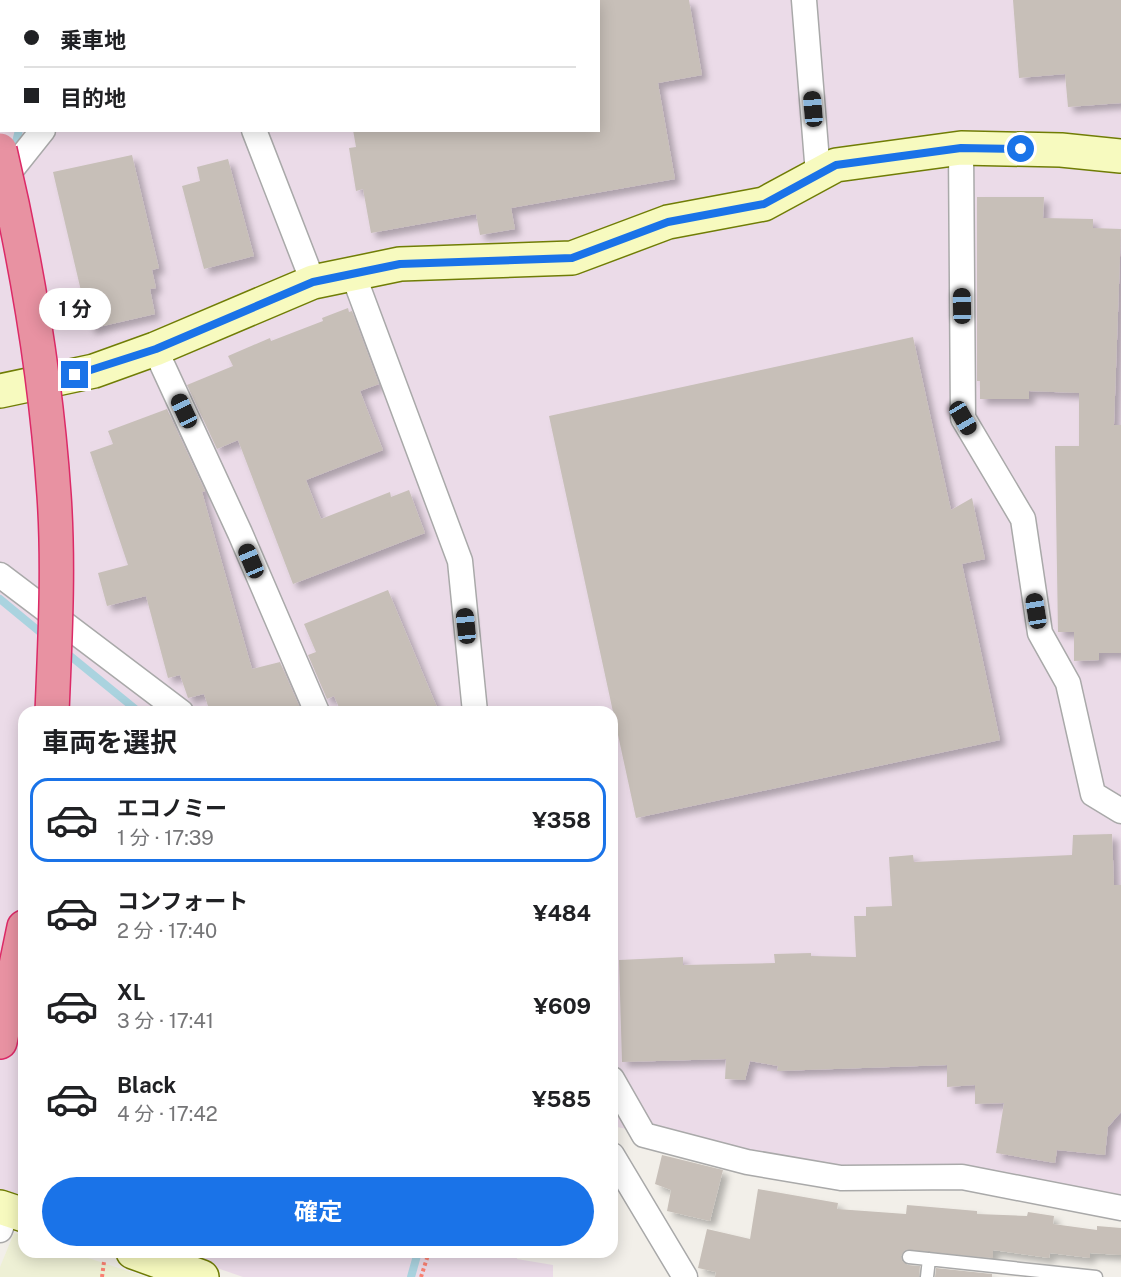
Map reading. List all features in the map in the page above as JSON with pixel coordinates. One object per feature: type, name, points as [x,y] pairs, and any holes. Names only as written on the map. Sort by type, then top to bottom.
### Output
[{"type":"highway","points":[[0,150],[20,235],[42,367],[54,496],[56,631],[52,706]]},
{"type":"highway","points":[[0,1042],[18,956]]},
{"type":"street","points":[[804,0],[818,174]]},
{"type":"street","points":[[0,184],[41,132]]},
{"type":"street","points":[[255,132],[313,282]]},
{"type":"street","points":[[961,148],[963,418],[1023,519],[1040,633],[1068,683],[1093,794],[1121,811]]},
{"type":"street","points":[[0,391],[94,371],[156,349],[313,282],[400,264],[572,258],[668,222],[764,204],[836,165],[961,148],[1062,150],[1121,156]]},
{"type":"street","points":[[353,274],[460,561],[474,706]]},
{"type":"street","points":[[156,349],[240,533],[314,706]]},
{"type":"street","points":[[0,575],[174,706]]},
{"type":"street","points":[[618,1090],[644,1136],[747,1162],[841,1178],[962,1177],[1121,1208]]},
{"type":"street","points":[[618,1165],[685,1277]]},
{"type":"street","points":[[150,1258],[202,1277]]},
{"type":"lane","points":[[909,1257],[1096,1277]]},
{"type":"lane","points":[[927,1277],[929,1259]]},
{"type":"path","points":[[421,1277],[427,1258]]},
{"type":"shaded area","points":[[600,0],[1121,0],[1121,1201],[803,1164],[618,1127],[618,706],[18,706],[18,1198],[0,1191],[0,132],[600,132]]},
{"type":"shaded area","points":[[188,1258],[517,1258],[553,1265],[553,1277],[243,1277]]},
{"type":"green space","points":[[14,1233],[18,1234],[18,1258],[88,1258],[146,1277],[0,1277],[0,1267]]},
{"type":"building","points":[[600,0],[689,0],[702,75],[658,83],[675,179],[511,208],[515,229],[480,235],[476,214],[371,233],[363,189],[356,191],[349,148],[356,147],[353,132],[600,132]]},
{"type":"building","points":[[1013,0],[1121,0],[1121,103],[1068,107],[1065,74],[1019,78]]},
{"type":"building","points":[[132,155],[159,268],[152,270],[156,288],[150,289],[155,314],[90,329],[53,172]]},
{"type":"building","points":[[228,159],[254,256],[204,269],[182,186],[200,181],[197,167]]},
{"type":"building","points":[[977,197],[1044,197],[1043,218],[1093,219],[1093,228],[1121,229],[1114,425],[1121,425],[1121,653],[1099,653],[1099,660],[1074,661],[1074,632],[1058,632],[1055,446],[1079,446],[1079,393],[1029,391],[1029,399],[980,399],[980,381],[977,381]]},
{"type":"building","points":[[348,308],[349,312],[352,311],[379,384],[360,391],[383,450],[306,480],[321,519],[390,492],[391,497],[409,490],[425,533],[293,584],[238,440],[217,449],[187,385],[233,366],[228,356],[270,338],[271,341],[323,321],[322,318]]},
{"type":"building","points":[[913,337],[951,510],[972,498],[985,559],[962,564],[1000,740],[636,818],[618,735],[618,706],[612,706],[549,416]]},
{"type":"building","points":[[167,409],[205,491],[202,492],[252,669],[280,662],[299,706],[208,706],[204,694],[188,698],[180,675],[168,678],[146,596],[107,606],[98,573],[128,565],[90,452],[113,444],[108,431]]},
{"type":"building","points":[[388,590],[436,706],[338,706],[334,696],[327,699],[308,655],[316,652],[304,624]]},
{"type":"building","points":[[1112,834],[1114,885],[1121,885],[1121,1112],[1108,1127],[1105,1155],[1057,1150],[1055,1163],[996,1153],[1004,1103],[975,1104],[975,1085],[947,1087],[947,1065],[777,1071],[778,1066],[750,1061],[745,1080],[725,1079],[726,1059],[622,1062],[619,960],[683,957],[683,965],[775,963],[774,954],[811,953],[811,956],[856,957],[854,916],[866,916],[866,907],[892,906],[889,857],[913,855],[914,862],[1072,855],[1073,835]]},
{"type":"building","points":[[662,1155],[723,1170],[710,1221],[667,1211],[671,1190],[655,1184]]},
{"type":"building","points":[[758,1189],[838,1203],[837,1209],[906,1214],[907,1205],[977,1211],[977,1214],[1027,1216],[1028,1212],[1054,1216],[1053,1224],[1097,1230],[1097,1226],[1121,1228],[1121,1255],[1090,1253],[1090,1258],[1050,1253],[1049,1258],[993,1250],[993,1258],[905,1250],[901,1256],[902,1261],[908,1265],[920,1266],[919,1277],[715,1277],[716,1272],[698,1268],[707,1229],[750,1239]]},
{"type":"building","points":[[936,1268],[992,1274],[992,1277],[935,1277]]},
{"type":"waterway","points":[[5,149],[16,142],[18,132]]},
{"type":"waterway","points":[[0,599],[46,637]]},
{"type":"waterway","points":[[63,650],[132,706]]},
{"type":"waterway","points":[[411,1277],[416,1258]]},
{"type":"route","points":[[75,375],[94,371],[156,349],[313,282],[400,264],[572,258],[668,222],[764,204],[836,165],[961,148],[1021,149]]}]
